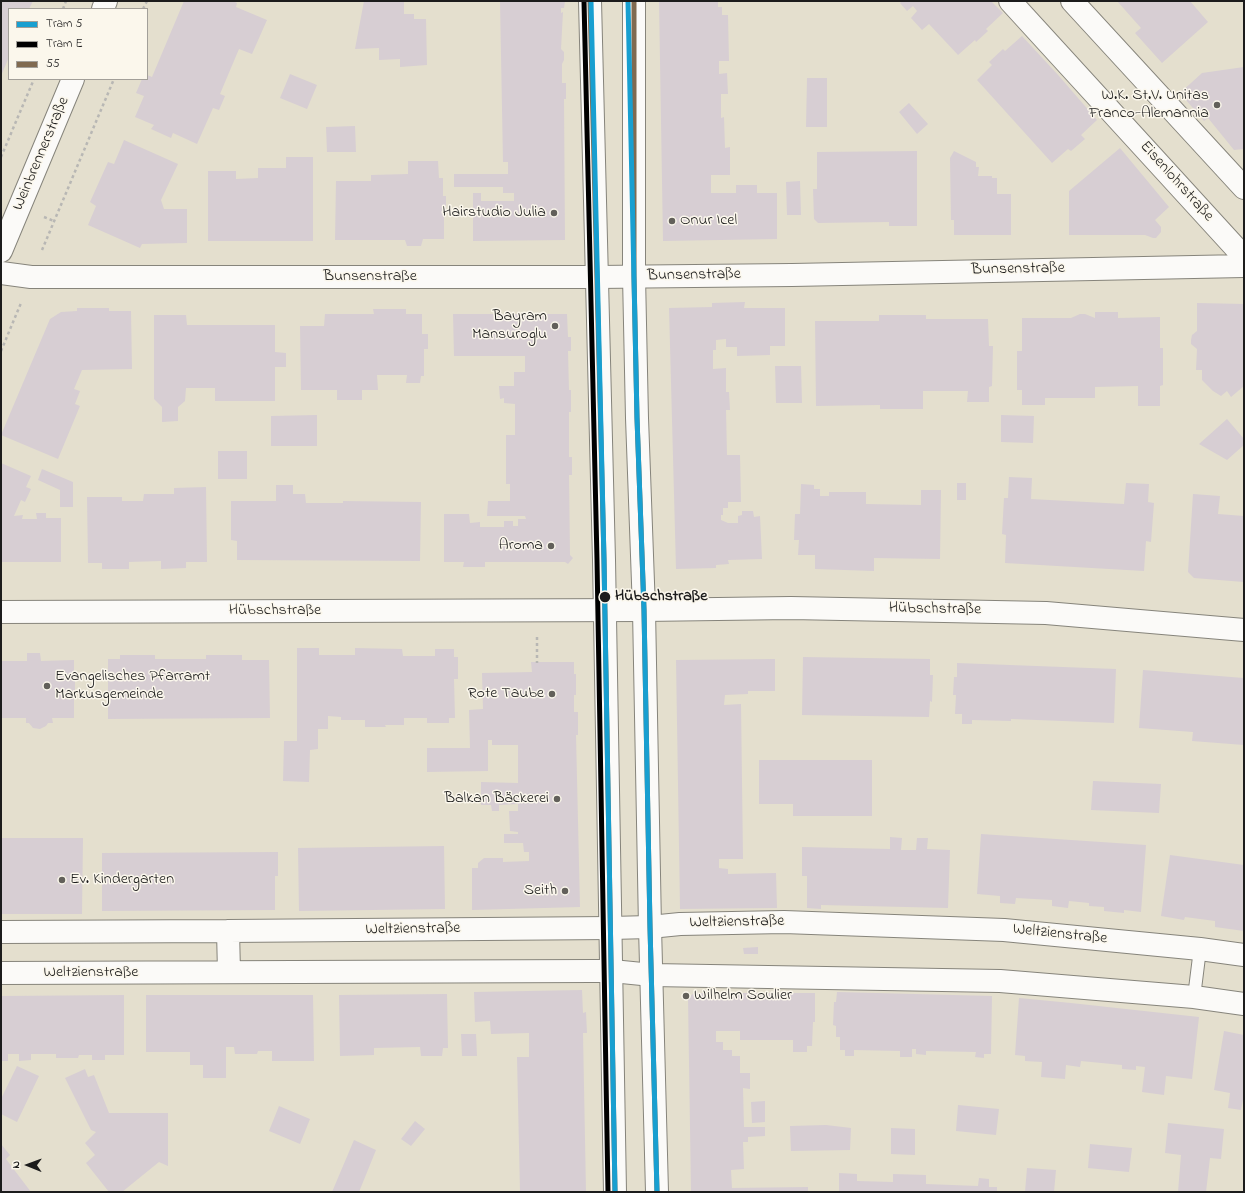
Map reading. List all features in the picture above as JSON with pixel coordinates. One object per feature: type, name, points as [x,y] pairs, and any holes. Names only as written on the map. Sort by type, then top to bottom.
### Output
[{"type":"street","points":[[590,1],[612,971],[615,1192]]},
{"type":"street","points":[[634,1],[634,276],[644,610],[657,1192]]},
{"type":"street","name":"Eisenlohrstraße","points":[[1010,1],[1244,257]]},
{"type":"street","points":[[1072,1],[1244,188]]},
{"type":"street","name":"Weinbrennerstraße","points":[[1,251],[73,80]]},
{"type":"street","name":"Bunsenstraße","points":[[1,273],[31,277],[597,277],[792,275],[1244,266]]},
{"type":"street","name":"Hübschstraße","points":[[1,612],[644,610],[791,608],[1046,613],[1244,630]]},
{"type":"street","name":"Weltzienstraße","points":[[1,932],[611,928],[650,927],[680,924],[784,922],[1004,930],[1200,949],[1244,955]]},
{"type":"street","points":[[228,931],[229,972]]},
{"type":"street","name":"Weltzienstraße","points":[[1,973],[612,971],[652,975],[1000,981],[1194,997],[1244,1004]]},
{"type":"lane","points":[[1194,997],[1200,949]]},
{"type":"path","points":[[1,157],[34,80]]},
{"type":"path","points":[[1,351],[114,80]]},
{"type":"building","points":[[1,1],[33,1],[30,8],[8,8],[8,59],[1,76]]},
{"type":"building","points":[[184,1],[233,1],[237,3],[236,7],[267,20],[252,54],[239,49],[220,94],[225,96],[219,110],[213,108],[197,144],[173,133],[171,138],[151,129],[154,125],[135,117],[144,96],[136,93],[142,80],[148,80],[148,75],[152,77]]},
{"type":"building","points":[[364,1],[404,1],[404,14],[414,14],[414,19],[426,19],[427,65],[400,67],[400,59],[379,60],[379,48],[355,49]]},
{"type":"building","points":[[500,1],[565,1],[564,8],[561,8],[561,13],[563,12],[561,49],[564,52],[564,60],[562,64],[562,83],[566,83],[566,99],[564,99],[565,240],[473,241],[473,193],[481,193],[481,201],[514,201],[514,193],[503,193],[503,187],[454,187],[454,174],[508,174],[508,162],[503,162]]},
{"type":"building","points":[[659,1],[718,1],[718,7],[722,7],[722,15],[728,15],[729,61],[719,61],[719,74],[727,73],[728,94],[721,94],[721,118],[724,117],[725,148],[730,147],[730,175],[711,175],[711,193],[736,193],[736,185],[757,185],[757,193],[777,193],[777,239],[663,241]]},
{"type":"building","points":[[902,1],[991,1],[1003,13],[986,29],[988,31],[958,55],[929,24],[922,30],[911,18],[917,11],[913,6],[907,11],[900,3]]},
{"type":"building","points":[[1117,1],[1190,1],[1208,22],[1162,63],[1135,33],[1141,28]]},
{"type":"building","points":[[1022,36],[1097,120],[1081,135],[1085,139],[1071,151],[1068,149],[1052,163],[977,80],[992,65],[989,62],[1003,49],[1005,51]]},
{"type":"building","name":"W.K. St.V. Unitas Franco-Alemannia","points":[[1244,67],[1244,149],[1234,150],[1208,118],[1204,121],[1180,93],[1202,73]]},
{"type":"building","points":[[290,74],[317,85],[307,109],[280,98]]},
{"type":"building","points":[[807,78],[827,78],[827,127],[806,127]]},
{"type":"building","points":[[909,103],[928,124],[917,134],[899,112]]},
{"type":"building","points":[[355,126],[356,152],[327,152],[326,127]]},
{"type":"building","points":[[124,140],[178,164],[161,200],[164,209],[187,209],[187,243],[142,244],[140,248],[88,225],[96,206],[90,202],[108,162],[114,164]]},
{"type":"building","points":[[1120,148],[1169,207],[1155,220],[1161,227],[1161,232],[1156,238],[1145,235],[1069,235],[1069,191]]},
{"type":"building","points":[[917,151],[917,226],[889,226],[889,222],[818,223],[814,219],[813,189],[817,189],[817,152]]},
{"type":"building","points":[[954,151],[976,162],[976,167],[979,167],[978,176],[992,176],[992,178],[997,178],[997,194],[1011,194],[1011,235],[954,235],[954,220],[951,220],[950,158]]},
{"type":"building","points":[[286,157],[313,157],[313,241],[208,241],[208,171],[236,171],[236,179],[258,178],[258,168],[286,168]]},
{"type":"building","points":[[408,161],[438,161],[439,178],[443,178],[443,196],[446,196],[444,239],[423,239],[421,246],[407,246],[405,240],[335,240],[336,181],[371,181],[371,175],[408,174]]},
{"type":"building","points":[[800,181],[801,215],[787,215],[786,182]]},
{"type":"building","points":[[745,302],[744,308],[785,308],[785,346],[770,346],[770,355],[737,356],[737,347],[726,347],[726,339],[716,340],[716,350],[713,350],[713,369],[726,368],[726,392],[729,392],[730,410],[726,410],[727,455],[740,455],[741,502],[728,502],[728,508],[723,508],[721,520],[728,523],[738,523],[738,516],[742,515],[742,511],[753,511],[754,517],[760,516],[762,559],[728,560],[729,564],[716,565],[716,568],[676,569],[669,308],[712,307],[712,303]]},
{"type":"building","points":[[1197,303],[1244,304],[1244,386],[1231,397],[1227,391],[1221,396],[1213,391],[1202,380],[1202,370],[1196,370],[1197,349],[1191,344],[1191,340],[1192,335],[1197,331]]},
{"type":"building","points":[[77,308],[109,308],[109,311],[131,311],[132,369],[82,370],[74,389],[80,391],[75,404],[80,406],[58,459],[1,435],[50,319],[61,312],[77,311]]},
{"type":"building","points":[[373,309],[406,309],[406,314],[422,314],[422,334],[428,334],[428,349],[424,349],[424,376],[421,376],[420,383],[406,383],[407,375],[377,375],[378,390],[362,390],[362,400],[337,400],[337,390],[301,390],[300,326],[324,326],[325,314],[374,314]]},
{"type":"building","points":[[1095,312],[1118,312],[1118,318],[1160,317],[1160,348],[1163,348],[1163,385],[1160,386],[1160,406],[1138,406],[1138,386],[1095,387],[1095,398],[1045,398],[1045,405],[1022,405],[1022,390],[1017,390],[1017,351],[1022,351],[1022,318],[1071,318],[1080,314],[1085,314],[1095,318]]},
{"type":"building","points":[[453,314],[567,314],[568,337],[571,337],[571,351],[568,351],[569,390],[571,390],[571,412],[569,412],[569,457],[572,457],[572,475],[569,475],[570,555],[573,558],[568,564],[565,562],[485,562],[485,567],[463,567],[464,562],[444,562],[444,514],[469,514],[470,523],[480,522],[480,527],[504,527],[504,521],[513,521],[513,526],[518,526],[518,519],[526,519],[525,516],[487,516],[488,501],[510,501],[510,484],[506,484],[506,435],[515,435],[515,404],[504,403],[504,398],[500,399],[499,386],[514,386],[514,372],[525,372],[525,356],[454,356]]},
{"type":"building","points":[[154,315],[186,315],[187,325],[275,325],[275,352],[286,353],[286,367],[275,367],[275,401],[215,401],[215,388],[186,388],[185,401],[178,407],[178,421],[162,422],[162,407],[154,399]]},
{"type":"building","points":[[879,315],[926,315],[926,319],[988,319],[989,346],[993,346],[992,386],[989,387],[989,402],[967,402],[968,391],[923,391],[923,409],[880,409],[880,405],[816,406],[815,321],[879,321]]},
{"type":"building","points":[[775,366],[801,366],[802,403],[776,403]]},
{"type":"building","points":[[317,415],[317,446],[271,446],[271,416]]},
{"type":"building","points":[[1001,415],[1034,416],[1033,443],[1001,442]]},
{"type":"building","points":[[1227,419],[1244,439],[1244,445],[1227,460],[1199,444]]},
{"type":"building","points":[[218,451],[247,451],[247,479],[218,479]]},
{"type":"building","points":[[1,463],[31,476],[26,487],[31,489],[25,502],[21,500],[14,516],[23,515],[22,519],[37,519],[36,513],[46,513],[46,518],[61,518],[61,562],[1,562]]},
{"type":"building","points":[[42,469],[73,482],[73,507],[60,507],[60,490],[38,480]]},
{"type":"building","points":[[1009,477],[1032,478],[1031,499],[1124,504],[1126,483],[1149,484],[1148,502],[1154,503],[1151,542],[1146,541],[1144,571],[1005,563],[1006,535],[1002,534],[1004,498],[1008,498]]},
{"type":"building","points":[[957,483],[966,483],[966,500],[957,500]]},
{"type":"building","points":[[801,484],[814,485],[814,489],[820,489],[820,496],[829,496],[829,492],[866,492],[866,504],[921,505],[921,490],[941,490],[940,559],[874,558],[874,571],[815,569],[815,555],[798,555],[799,540],[794,540],[795,514],[800,514]]},
{"type":"building","points":[[276,485],[293,485],[293,494],[305,494],[306,503],[343,503],[343,501],[421,502],[420,561],[237,560],[237,541],[231,540],[231,501],[276,501]]},
{"type":"building","points":[[206,487],[207,562],[186,562],[186,568],[161,569],[161,561],[129,562],[129,569],[102,569],[102,563],[88,563],[87,497],[122,497],[122,501],[143,501],[144,494],[174,494],[174,488]]},
{"type":"building","points":[[1193,494],[1220,496],[1218,514],[1244,516],[1244,582],[1194,578],[1188,572]]},
{"type":"building","points":[[297,648],[319,648],[319,655],[355,655],[355,648],[402,649],[403,656],[435,656],[435,649],[454,649],[454,657],[458,657],[458,679],[454,679],[455,718],[449,718],[449,723],[427,723],[427,718],[404,718],[404,725],[365,727],[365,720],[341,720],[341,717],[328,716],[328,729],[318,729],[318,749],[310,750],[309,782],[283,781],[284,741],[297,741]]},
{"type":"building","points":[[27,653],[40,653],[41,661],[74,660],[74,718],[52,718],[53,723],[48,723],[40,729],[33,728],[29,723],[26,723],[26,718],[2,718],[1,661],[27,661]]},
{"type":"building","points":[[120,655],[155,655],[155,659],[206,659],[206,655],[242,655],[242,660],[269,660],[270,718],[108,719],[108,659],[120,659]]},
{"type":"building","points":[[803,657],[930,659],[930,675],[933,675],[932,702],[930,701],[929,717],[802,715]]},
{"type":"building","points":[[775,659],[775,691],[748,691],[748,694],[725,695],[724,705],[741,704],[743,859],[719,859],[719,868],[728,869],[728,874],[776,873],[777,908],[680,909],[676,660]]},
{"type":"building","points":[[531,662],[574,662],[574,674],[576,674],[576,695],[574,695],[574,712],[578,712],[578,735],[576,735],[580,907],[472,910],[472,868],[478,868],[478,863],[484,858],[503,858],[503,862],[529,861],[529,852],[524,852],[523,843],[504,843],[504,834],[518,834],[518,832],[510,831],[509,811],[518,811],[518,804],[499,805],[499,811],[492,811],[491,805],[481,805],[481,782],[518,783],[518,745],[492,745],[492,740],[488,740],[488,771],[427,772],[427,748],[470,748],[469,710],[483,709],[482,673],[532,672]]},
{"type":"building","points":[[957,663],[1116,669],[1114,723],[1011,719],[1011,721],[972,720],[972,724],[962,724],[962,714],[955,714],[956,695],[953,695],[954,677],[957,677]]},
{"type":"building","points":[[1143,670],[1244,678],[1244,745],[1192,741],[1193,732],[1139,728]]},
{"type":"building","points":[[759,760],[872,760],[872,816],[793,816],[793,804],[759,804]]},
{"type":"building","points":[[1093,781],[1161,784],[1159,813],[1091,810]]},
{"type":"building","points":[[981,834],[1146,845],[1141,912],[1124,910],[1124,913],[1104,911],[1104,907],[1089,906],[1089,903],[1069,901],[1068,908],[1052,906],[1052,900],[1016,898],[1015,904],[1000,903],[1000,896],[977,894]]},
{"type":"building","points":[[890,837],[902,838],[901,850],[916,850],[917,838],[928,838],[927,849],[950,850],[948,908],[821,905],[821,909],[807,908],[807,876],[802,876],[802,847],[890,849]]},
{"type":"building","points":[[1,838],[83,838],[82,914],[1,914]]},
{"type":"building","points":[[444,846],[445,909],[299,911],[298,848]]},
{"type":"building","points":[[278,852],[278,876],[275,876],[275,910],[102,911],[102,853]]},
{"type":"building","points":[[1170,855],[1244,865],[1244,931],[1215,927],[1215,921],[1185,917],[1184,920],[1161,916]]},
{"type":"building","points":[[758,947],[758,954],[744,954],[743,948]]},
{"type":"building","points":[[582,990],[583,1013],[586,1012],[587,1033],[583,1033],[586,1192],[520,1192],[517,1057],[529,1057],[529,1033],[491,1034],[490,1021],[475,1022],[474,992]]},
{"type":"building","points":[[837,992],[992,996],[991,1054],[984,1054],[984,1058],[975,1057],[976,1052],[926,1051],[926,1055],[916,1054],[916,1049],[912,1049],[912,1057],[900,1057],[900,1051],[854,1050],[854,1056],[845,1056],[845,1050],[840,1050],[840,1037],[836,1037],[836,1026],[833,1025],[834,1002],[836,1002]]},
{"type":"building","points":[[694,993],[815,993],[815,1022],[813,1022],[812,1046],[807,1046],[807,1052],[793,1052],[793,1040],[740,1040],[740,1031],[716,1031],[716,1042],[723,1042],[723,1050],[732,1050],[732,1056],[740,1056],[740,1073],[750,1073],[750,1089],[743,1088],[744,1127],[765,1127],[765,1136],[748,1137],[748,1142],[743,1142],[744,1169],[731,1170],[732,1188],[808,1187],[808,1192],[691,1192],[688,998]]},
{"type":"building","points":[[447,994],[448,1048],[443,1048],[442,1056],[421,1056],[420,1047],[374,1048],[374,1055],[340,1056],[339,995]]},
{"type":"building","points":[[124,995],[124,1055],[105,1055],[105,1060],[92,1060],[92,1055],[79,1055],[78,1058],[56,1058],[56,1054],[31,1054],[31,1060],[19,1061],[19,1054],[8,1054],[8,1061],[1,1061],[1,996]]},
{"type":"building","points":[[146,995],[313,995],[314,1061],[272,1061],[272,1051],[258,1051],[257,1054],[235,1054],[234,1047],[226,1047],[226,1078],[203,1078],[203,1065],[190,1065],[190,1052],[146,1052]]},
{"type":"building","points":[[1019,998],[1199,1017],[1192,1079],[1166,1076],[1164,1095],[1142,1092],[1145,1067],[1136,1066],[1136,1070],[1122,1069],[1122,1065],[1081,1061],[1080,1067],[1066,1065],[1065,1079],[1041,1077],[1042,1062],[1025,1061],[1025,1056],[1015,1055]]},
{"type":"building","points":[[1224,1031],[1244,1035],[1244,1095],[1241,1110],[1228,1108],[1230,1093],[1214,1090]]},
{"type":"building","points":[[461,1034],[476,1034],[477,1056],[462,1056]]},
{"type":"building","points":[[17,1066],[39,1076],[17,1122],[1,1114],[1,1099]]},
{"type":"building","points":[[85,1069],[88,1077],[94,1075],[109,1113],[168,1113],[168,1166],[159,1162],[122,1192],[109,1192],[86,1163],[95,1155],[85,1143],[96,1132],[91,1130],[65,1078]]},
{"type":"building","points":[[765,1101],[765,1122],[752,1123],[751,1102]]},
{"type":"building","points":[[958,1105],[999,1109],[996,1135],[956,1131]]},
{"type":"building","points":[[279,1106],[310,1119],[300,1144],[269,1131]]},
{"type":"building","points":[[415,1121],[425,1129],[411,1146],[401,1139]]},
{"type":"building","points":[[1168,1123],[1224,1129],[1221,1159],[1210,1158],[1206,1192],[1178,1192],[1181,1155],[1165,1153]]},
{"type":"building","points":[[826,1125],[851,1128],[850,1150],[791,1151],[790,1126]]},
{"type":"building","points":[[891,1128],[915,1129],[915,1155],[891,1154]]},
{"type":"building","points":[[354,1140],[376,1150],[359,1192],[332,1192]]},
{"type":"building","points":[[1,1144],[10,1155],[6,1159],[31,1192],[1,1192]]},
{"type":"building","points":[[1090,1144],[1132,1148],[1129,1172],[1088,1168]]},
{"type":"building","points":[[1027,1168],[1056,1170],[1054,1192],[1025,1192]]},
{"type":"building","points":[[839,1173],[857,1174],[857,1181],[893,1182],[893,1174],[926,1175],[926,1184],[978,1186],[979,1178],[989,1179],[989,1187],[997,1187],[997,1192],[839,1192]]},
{"type":"tram line","name":"E","points":[[584,1],[597,560],[608,1192]]},
{"type":"tram line","name":"5","points":[[591,1],[604,560],[615,1192]]},
{"type":"tram line","name":"5","points":[[628,1],[657,1192]]},
{"type":"transit line","name":"55","points":[[590,1],[604,560],[615,1192]]},
{"type":"transit line","name":"55","points":[[634,1],[634,276],[637,418],[644,610],[657,1192]]},
{"type":"place","name":"W.K. St.V. Unitas Franco-Alemannia","points":[[1217,105]]},
{"type":"place","name":"Hairstudio Julia","points":[[554,213]]},
{"type":"place","name":"Onur Icel","points":[[672,221]]},
{"type":"place","name":"Bayram Mansuroglu","points":[[555,326]]},
{"type":"place","name":"Aroma","points":[[551,546]]},
{"type":"place","name":"Hübschstraße","points":[[605,597]]},
{"type":"place","name":"Evangelisches Pfarramt Markusgemeinde","points":[[47,686]]},
{"type":"place","name":"Rote Taube","points":[[552,694]]},
{"type":"place","name":"Balkan Bäckerei","points":[[557,799]]},
{"type":"place","name":"Ev. Kindergarten","points":[[62,880]]},
{"type":"place","name":"Seith","points":[[565,891]]},
{"type":"place","name":"Wilhelm Soulier","points":[[686,996]]}]
